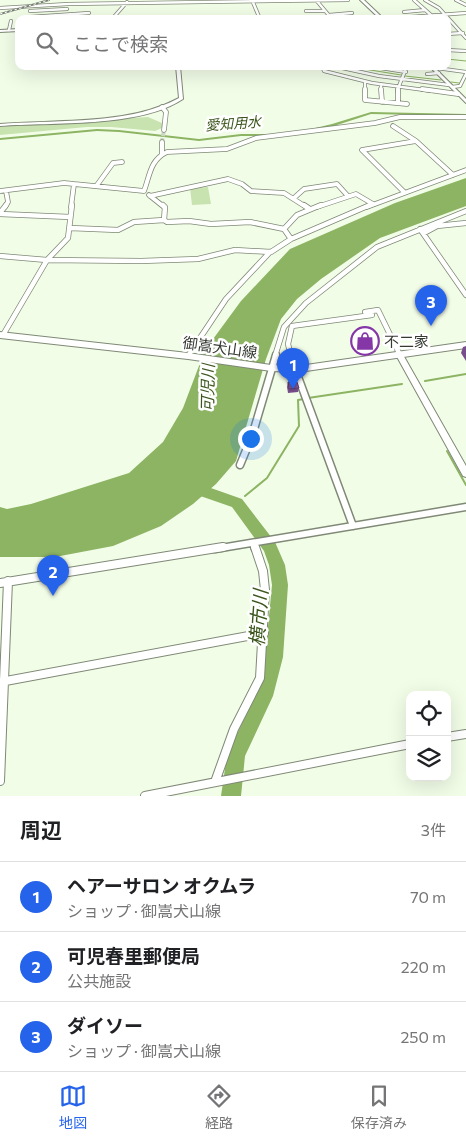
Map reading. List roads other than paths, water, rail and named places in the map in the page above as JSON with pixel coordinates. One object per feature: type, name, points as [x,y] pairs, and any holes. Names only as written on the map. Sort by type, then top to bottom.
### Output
[{"type":"main road","name":"御嵩犬山線","points":[[1,335],[188,356],[271,368],[299,369],[466,345]]},
{"type":"street","points":[[316,0],[328,14]]},
{"type":"street","points":[[0,8],[33,4],[348,0]]},
{"type":"street","points":[[362,0],[378,15]]},
{"type":"street","points":[[414,0],[431,15],[466,13]]},
{"type":"street","points":[[425,0],[444,14]]},
{"type":"street","points":[[456,0],[466,5]]},
{"type":"street","points":[[252,1],[258,15]]},
{"type":"street","points":[[116,15],[127,2]]},
{"type":"street","points":[[30,15],[33,4]]},
{"type":"street","points":[[67,15],[68,4]]},
{"type":"street","points":[[30,11],[68,9]]},
{"type":"street","points":[[306,11],[325,10]]},
{"type":"street","points":[[404,12],[425,10]]},
{"type":"street","points":[[78,15],[89,13]]},
{"type":"street","points":[[311,14],[352,13]]},
{"type":"street","points":[[9,30],[11,21]]},
{"type":"street","points":[[451,22],[466,38]]},
{"type":"street","points":[[0,31],[15,30]]},
{"type":"street","points":[[451,34],[466,33]]},
{"type":"street","points":[[451,44],[458,51]]},
{"type":"street","points":[[451,50],[466,51]]},
{"type":"street","points":[[0,125],[113,118],[162,108],[181,99],[178,70]]},
{"type":"street","points":[[324,70],[365,82],[463,97]]},
{"type":"street","points":[[345,76],[348,70]]},
{"type":"street","points":[[358,70],[402,80],[460,86],[466,73],[451,70]]},
{"type":"street","points":[[393,70],[406,72],[399,87],[398,103]]},
{"type":"street","points":[[429,70],[426,76],[439,74]]},
{"type":"street","points":[[434,70],[463,97]]},
{"type":"street","points":[[365,82],[365,100],[407,104]]},
{"type":"street","points":[[381,85],[382,102]]},
{"type":"street","points":[[162,108],[166,112],[164,130]]},
{"type":"street","points":[[162,154],[227,149],[256,138],[375,123],[400,117],[466,117]]},
{"type":"street","points":[[393,126],[416,141],[453,175]]},
{"type":"street","points":[[404,192],[362,150],[416,141]]},
{"type":"street","points":[[144,192],[150,169],[162,154],[162,142]]},
{"type":"street","points":[[97,185],[113,162],[122,162]]},
{"type":"street","points":[[188,356],[216,310],[248,272],[268,257],[270,252],[291,239],[373,204],[466,170]]},
{"type":"street","points":[[150,196],[228,180],[242,184],[251,191],[284,193],[310,208]]},
{"type":"street","points":[[0,192],[52,184],[97,185],[144,192],[165,207],[164,220]]},
{"type":"street","points":[[1,335],[47,260],[66,241],[70,228],[74,184]]},
{"type":"street","points":[[294,198],[304,189],[337,184],[347,195]]},
{"type":"street","points":[[0,214],[8,202],[6,191]]},
{"type":"street","points":[[284,229],[297,215],[310,208],[347,195],[360,195],[373,204]]},
{"type":"street","points":[[422,231],[466,211]]},
{"type":"street","points":[[0,214],[70,217]]},
{"type":"street","points":[[70,228],[118,230],[134,222],[164,220],[168,222],[211,224],[250,222],[284,229],[291,239]]},
{"type":"street","points":[[240,465],[252,436],[282,331],[306,304],[376,247],[437,226],[466,223]]},
{"type":"street","points":[[422,231],[466,295]]},
{"type":"street","points":[[0,256],[47,260],[141,261],[198,259],[235,250],[270,252]]},
{"type":"street","points":[[342,319],[347,315],[378,310],[400,355],[466,474]]},
{"type":"street","points":[[282,331],[291,329],[292,326],[372,315]]},
{"type":"street","points":[[291,329],[288,344],[292,359]]},
{"type":"street","points":[[297,374],[353,526]]},
{"type":"street","points":[[0,781],[4,582],[466,507]]},
{"type":"street","points":[[216,782],[234,729],[260,678],[264,633],[263,571],[253,543]]},
{"type":"street","points":[[2,681],[264,633]]},
{"type":"street","points":[[451,736],[466,734]]},
{"type":"street","points":[[145,796],[406,745]]},
{"type":"water","name":"可児川","points":[[466,178],[466,206],[380,238],[321,279],[297,299],[281,319],[266,359],[236,461],[216,484],[193,504],[161,526],[113,546],[55,557],[0,557],[0,507],[7,509],[31,504],[129,473],[163,442],[183,408],[205,350],[241,301],[290,249],[395,203]]},
{"type":"waterway","points":[[451,59],[466,61]]},
{"type":"waterway","points":[[370,70],[401,75]]},
{"type":"waterway","points":[[405,76],[441,80]]},
{"type":"waterway","points":[[451,82],[459,83]]},
{"type":"waterway","name":"愛知用水","points":[[309,130],[333,125],[371,113],[466,115]]},
{"type":"waterway","name":"愛知用水","points":[[0,139],[97,130],[199,140],[241,135],[274,135]]},
{"type":"waterway","points":[[425,381],[466,374]]},
{"type":"waterway","points":[[308,398],[402,384]]},
{"type":"waterway","points":[[245,496],[267,478],[299,426],[298,400],[304,399]]},
{"type":"waterway","points":[[447,451],[466,485]]},
{"type":"waterway","name":"横市川","points":[[191,487],[237,503],[270,547],[277,565],[280,585],[274,657],[264,696],[236,755],[231,796]]},
{"type":"tunnel","points":[[162,142],[164,130]]},
{"type":"railway","points":[[0,14],[49,0]]},
{"type":"place","name":"ダイソー","points":[[431,326]]},
{"type":"place","name":"不二家","points":[[365,341]]},
{"type":"place","name":"ヘアーサロン オクムラ","points":[[293,389]]},
{"type":"place","name":"可児春里郵便局","points":[[53,596]]}]
